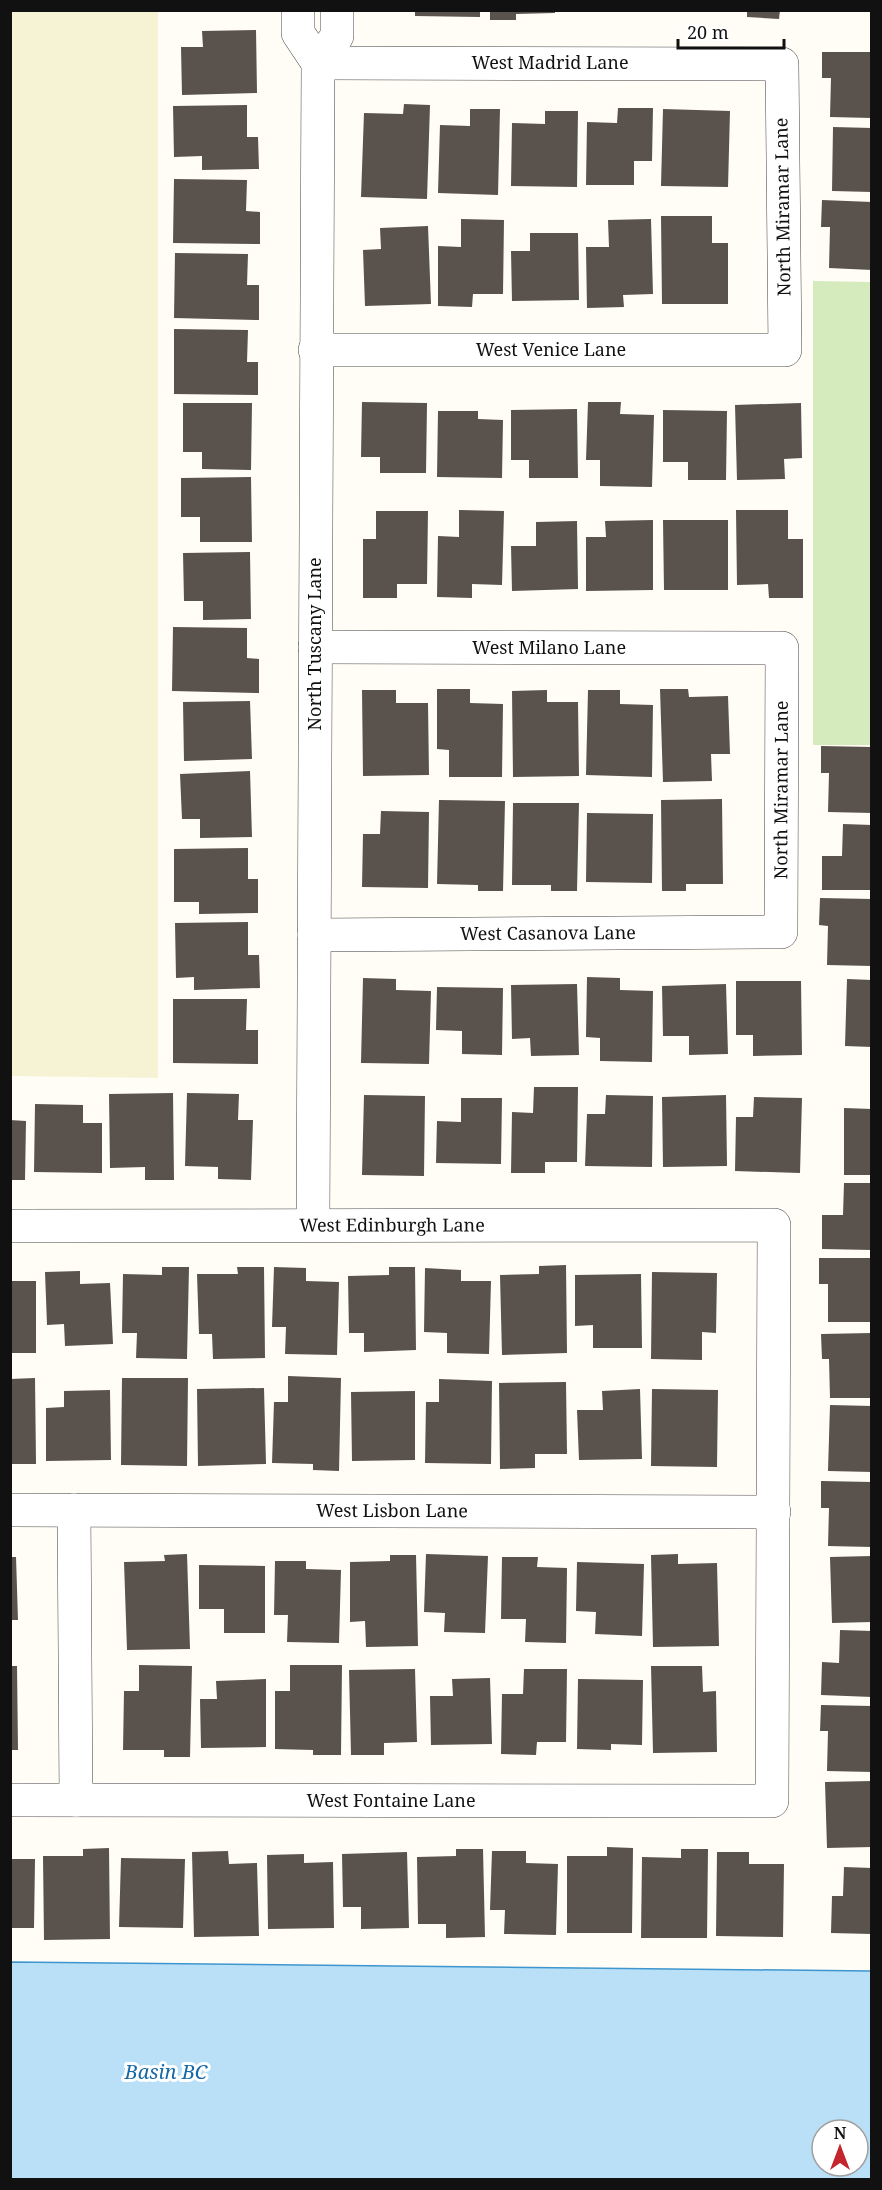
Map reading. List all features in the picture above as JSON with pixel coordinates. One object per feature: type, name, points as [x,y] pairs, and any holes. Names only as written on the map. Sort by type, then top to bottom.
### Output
[{"type":"street","points":[[298,10],[298,33],[318,63],[337,36],[337,10]]},
{"type":"street","name":"West Madrid Lane","points":[[318,63],[782,64]]},
{"type":"street","name":"North Tuscany Lane","points":[[314,1225],[315,350],[318,63]]},
{"type":"street","name":"North Miramar Lane","points":[[782,64],[784,350]]},
{"type":"street","name":"West Venice Lane","points":[[315,350],[784,350]]},
{"type":"street","name":"West Milano Lane","points":[[315,647],[782,648]]},
{"type":"street","name":"North Miramar Lane","points":[[781,932],[782,648]]},
{"type":"street","name":"West Casanova Lane","points":[[314,935],[781,932]]},
{"type":"street","name":"West Edinburgh Lane","points":[[10,1226],[774,1225],[774,1512]]},
{"type":"street","name":"West Lisbon Lane","points":[[10,1510],[774,1512]]},
{"type":"street","points":[[74,1510],[76,1800]]},
{"type":"street","name":"West Fontaine Lane","points":[[10,1800],[772,1801],[774,1512]]},
{"type":"shaded area","points":[[11,10],[158,11],[158,1078],[11,1076]]},
{"type":"green space","points":[[813,281],[871,282],[871,745],[813,745]]},
{"type":"water","name":"Basin BC","points":[[11,1962],[871,1971],[871,2179],[11,2179]]},
{"type":"building","points":[[415,10],[480,10],[480,17],[415,16]]},
{"type":"building","points":[[490,10],[555,10],[555,13],[516,14],[516,20],[490,20]]},
{"type":"building","points":[[747,10],[780,10],[779,19],[747,17]]},
{"type":"building","points":[[256,30],[257,93],[182,95],[181,47],[203,47],[202,31]]},
{"type":"building","points":[[822,52],[872,52],[872,118],[830,117],[831,78],[822,78]]},
{"type":"building","points":[[404,104],[430,105],[427,199],[361,197],[364,113],[403,114]]},
{"type":"building","points":[[247,105],[247,137],[258,137],[259,169],[202,170],[202,156],[174,157],[173,106]]},
{"type":"building","points":[[618,108],[653,108],[652,161],[634,161],[634,185],[586,185],[587,122],[617,123]]},
{"type":"building","points":[[470,109],[500,109],[498,195],[438,193],[440,125],[470,126]]},
{"type":"building","points":[[663,109],[730,111],[728,187],[661,186]]},
{"type":"building","points":[[545,111],[578,111],[577,187],[511,186],[512,123],[545,124]]},
{"type":"building","points":[[833,127],[872,128],[872,192],[832,191]]},
{"type":"building","points":[[174,179],[247,180],[246,211],[260,212],[260,244],[173,243]]},
{"type":"building","points":[[822,200],[872,202],[872,270],[829,268],[830,227],[821,227]]},
{"type":"building","points":[[661,216],[712,216],[712,243],[728,243],[728,304],[662,304]]},
{"type":"building","points":[[461,219],[504,220],[503,294],[473,294],[472,307],[438,306],[438,246],[461,247]]},
{"type":"building","points":[[651,219],[653,294],[623,295],[624,307],[587,308],[586,247],[609,247],[608,220]]},
{"type":"building","points":[[428,226],[431,304],[365,306],[363,250],[381,249],[380,228]]},
{"type":"building","points":[[530,233],[578,233],[579,300],[512,301],[511,251],[530,251]]},
{"type":"building","points":[[175,253],[248,254],[247,285],[259,285],[259,320],[174,318]]},
{"type":"building","points":[[174,329],[248,330],[247,362],[258,362],[258,395],[174,394]]},
{"type":"building","points":[[362,402],[427,403],[426,473],[380,473],[380,457],[361,457]]},
{"type":"building","points":[[588,402],[621,402],[620,414],[654,415],[652,487],[600,486],[600,460],[586,460]]},
{"type":"building","points":[[183,403],[252,403],[251,470],[202,469],[202,452],[183,452]]},
{"type":"building","points":[[801,403],[802,458],[784,459],[785,479],[737,480],[735,405]]},
{"type":"building","points":[[577,409],[578,478],[529,478],[529,460],[511,460],[511,410]]},
{"type":"building","points":[[663,410],[727,411],[726,480],[688,480],[688,462],[663,462]]},
{"type":"building","points":[[438,411],[478,411],[478,419],[503,420],[502,478],[437,477]]},
{"type":"building","points":[[251,477],[252,542],[200,542],[200,517],[181,517],[181,478]]},
{"type":"building","points":[[459,510],[504,511],[502,585],[472,584],[472,598],[437,597],[438,536],[459,537]]},
{"type":"building","points":[[736,510],[788,510],[788,539],[803,539],[803,598],[769,598],[768,584],[737,585]]},
{"type":"building","points":[[376,511],[428,511],[427,584],[397,584],[397,598],[363,598],[363,539],[376,539]]},
{"type":"building","points":[[653,520],[653,590],[586,591],[586,537],[606,537],[605,521]]},
{"type":"building","points":[[663,520],[728,520],[728,590],[664,590]]},
{"type":"building","points":[[577,521],[578,589],[512,591],[511,546],[536,546],[536,522]]},
{"type":"building","points":[[250,552],[251,619],[203,620],[203,601],[184,601],[183,553]]},
{"type":"building","points":[[173,627],[247,628],[247,658],[259,659],[259,693],[172,691]]},
{"type":"building","points":[[437,689],[470,689],[470,703],[503,704],[502,777],[449,777],[449,750],[437,749]]},
{"type":"building","points":[[660,689],[688,689],[689,697],[728,696],[730,754],[711,754],[712,781],[663,782]]},
{"type":"building","points":[[362,690],[396,690],[396,703],[428,703],[429,775],[363,776]]},
{"type":"building","points":[[547,690],[547,702],[578,702],[579,776],[513,777],[512,691]]},
{"type":"building","points":[[588,690],[620,690],[620,704],[653,705],[652,777],[586,775]]},
{"type":"building","points":[[250,701],[252,759],[184,761],[183,702]]},
{"type":"building","points":[[821,746],[872,747],[872,813],[828,812],[829,773],[821,773]]},
{"type":"building","points":[[250,771],[252,837],[200,838],[200,819],[182,819],[180,774]]},
{"type":"building","points":[[722,799],[723,884],[686,884],[686,891],[662,891],[661,800]]},
{"type":"building","points":[[439,800],[505,801],[503,891],[478,891],[478,885],[437,884]]},
{"type":"building","points":[[513,803],[579,803],[577,891],[551,891],[551,885],[512,885]]},
{"type":"building","points":[[381,811],[429,812],[428,888],[362,887],[363,834],[380,834]]},
{"type":"building","points":[[587,813],[653,814],[652,883],[586,882]]},
{"type":"building","points":[[843,824],[872,825],[872,890],[822,890],[822,856],[842,856]]},
{"type":"building","points":[[248,848],[248,879],[258,879],[258,913],[199,914],[199,902],[174,902],[174,849]]},
{"type":"building","points":[[820,898],[872,899],[872,966],[827,965],[828,926],[819,925]]},
{"type":"building","points":[[248,922],[248,955],[259,955],[260,988],[194,990],[194,977],[176,978],[175,923]]},
{"type":"building","points":[[587,977],[620,978],[620,990],[653,991],[652,1062],[600,1061],[600,1038],[586,1037]]},
{"type":"building","points":[[363,978],[396,979],[396,990],[431,991],[429,1064],[361,1063]]},
{"type":"building","points":[[847,979],[872,980],[872,1047],[845,1046]]},
{"type":"building","points":[[736,981],[801,981],[802,1055],[753,1056],[753,1035],[736,1035]]},
{"type":"building","points":[[577,984],[579,1055],[531,1056],[530,1038],[512,1039],[511,985]]},
{"type":"building","points":[[726,984],[728,1054],[689,1055],[689,1036],[663,1036],[662,986]]},
{"type":"building","points":[[437,987],[503,988],[502,1055],[462,1054],[462,1031],[436,1030]]},
{"type":"building","points":[[173,999],[247,999],[246,1030],[258,1030],[258,1064],[173,1063]]},
{"type":"building","points":[[534,1087],[578,1087],[577,1162],[545,1162],[545,1173],[511,1173],[512,1112],[533,1113]]},
{"type":"building","points":[[173,1093],[174,1180],[145,1180],[145,1167],[110,1168],[109,1094]]},
{"type":"building","points":[[187,1093],[239,1094],[238,1120],[253,1120],[251,1180],[218,1179],[218,1167],[185,1166]]},
{"type":"building","points":[[364,1095],[425,1096],[424,1176],[362,1175]]},
{"type":"building","points":[[606,1095],[653,1096],[652,1167],[585,1166],[587,1114],[605,1114]]},
{"type":"building","points":[[726,1095],[727,1166],[663,1167],[662,1097]]},
{"type":"building","points":[[754,1097],[802,1098],[800,1173],[735,1171],[736,1117],[753,1117]]},
{"type":"building","points":[[461,1098],[502,1098],[501,1164],[436,1163],[437,1121],[461,1122]]},
{"type":"building","points":[[35,1104],[83,1105],[83,1123],[102,1123],[102,1173],[34,1172]]},
{"type":"building","points":[[844,1108],[872,1109],[872,1175],[844,1175]]},
{"type":"building","points":[[10,1120],[26,1121],[25,1180],[10,1180]]},
{"type":"building","points":[[844,1183],[872,1183],[872,1250],[822,1249],[822,1215],[843,1215]]},
{"type":"building","points":[[819,1258],[872,1258],[872,1322],[828,1322],[828,1284],[819,1284]]},
{"type":"building","points":[[566,1265],[567,1353],[502,1355],[500,1275],[539,1274],[539,1266]]},
{"type":"building","points":[[162,1267],[189,1267],[187,1359],[136,1358],[137,1333],[122,1333],[123,1274],[162,1275]]},
{"type":"building","points":[[237,1267],[264,1267],[265,1358],[213,1359],[212,1334],[199,1334],[197,1274],[238,1274]]},
{"type":"building","points":[[274,1267],[306,1268],[306,1281],[339,1282],[337,1355],[285,1354],[286,1327],[272,1327]]},
{"type":"building","points":[[389,1267],[415,1267],[416,1350],[364,1352],[364,1333],[349,1333],[348,1276],[389,1275]]},
{"type":"building","points":[[425,1268],[461,1270],[461,1281],[491,1281],[489,1354],[447,1353],[447,1333],[424,1332]]},
{"type":"building","points":[[80,1271],[80,1284],[110,1283],[113,1344],[65,1346],[64,1324],[47,1325],[45,1272]]},
{"type":"building","points":[[652,1272],[717,1273],[716,1333],[702,1332],[702,1360],[651,1359]]},
{"type":"building","points":[[641,1274],[642,1348],[593,1348],[593,1325],[575,1326],[575,1275]]},
{"type":"building","points":[[10,1281],[36,1281],[36,1353],[10,1353]]},
{"type":"building","points":[[872,1333],[872,1398],[830,1398],[829,1359],[822,1359],[821,1334]]},
{"type":"building","points":[[288,1376],[341,1378],[339,1471],[313,1470],[313,1464],[272,1463],[274,1402],[288,1402]]},
{"type":"building","points":[[35,1378],[36,1464],[10,1464],[10,1379]]},
{"type":"building","points":[[122,1378],[188,1378],[187,1466],[121,1465]]},
{"type":"building","points":[[439,1379],[492,1381],[491,1464],[425,1463],[426,1402],[439,1402]]},
{"type":"building","points":[[566,1382],[567,1454],[535,1454],[535,1468],[500,1469],[499,1383]]},
{"type":"building","points":[[264,1388],[266,1464],[198,1466],[197,1389]]},
{"type":"building","points":[[640,1389],[642,1459],[579,1460],[577,1410],[603,1410],[602,1391]]},
{"type":"building","points":[[652,1389],[718,1390],[717,1467],[651,1466]]},
{"type":"building","points":[[110,1390],[111,1460],[46,1461],[46,1408],[64,1407],[64,1391]]},
{"type":"building","points":[[415,1391],[415,1460],[352,1461],[351,1392]]},
{"type":"building","points":[[830,1405],[872,1406],[872,1472],[828,1471]]},
{"type":"building","points":[[821,1481],[872,1482],[872,1547],[828,1546],[829,1508],[821,1508]]},
{"type":"building","points":[[187,1554],[190,1649],[127,1650],[124,1562],[165,1561],[164,1555]]},
{"type":"building","points":[[426,1554],[488,1556],[485,1633],[444,1632],[445,1613],[424,1612]]},
{"type":"building","points":[[678,1554],[678,1564],[717,1563],[719,1646],[653,1647],[651,1555]]},
{"type":"building","points":[[390,1555],[416,1555],[418,1646],[366,1647],[365,1621],[350,1622],[350,1562],[390,1561]]},
{"type":"building","points":[[872,1556],[872,1622],[832,1623],[830,1557]]},
{"type":"building","points":[[10,1557],[16,1557],[18,1620],[10,1620]]},
{"type":"building","points":[[502,1557],[538,1557],[537,1567],[567,1568],[566,1643],[525,1642],[526,1619],[501,1619]]},
{"type":"building","points":[[275,1561],[306,1561],[306,1569],[341,1570],[339,1643],[287,1642],[288,1615],[274,1615]]},
{"type":"building","points":[[577,1562],[644,1564],[642,1636],[595,1634],[596,1612],[576,1611]]},
{"type":"building","points":[[199,1565],[265,1566],[265,1633],[224,1633],[224,1609],[199,1609]]},
{"type":"building","points":[[840,1630],[872,1631],[872,1697],[821,1695],[822,1662],[839,1663]]},
{"type":"building","points":[[139,1665],[192,1666],[190,1757],[164,1757],[164,1750],[123,1750],[124,1691],[139,1691]]},
{"type":"building","points":[[290,1665],[342,1665],[341,1755],[313,1755],[313,1750],[275,1749],[275,1691],[290,1691]]},
{"type":"building","points":[[10,1666],[17,1666],[18,1750],[10,1750]]},
{"type":"building","points":[[651,1666],[702,1666],[703,1692],[716,1691],[717,1752],[653,1753]]},
{"type":"building","points":[[415,1669],[417,1742],[384,1743],[384,1755],[351,1755],[349,1670]]},
{"type":"building","points":[[524,1669],[567,1669],[566,1742],[537,1742],[536,1755],[501,1754],[502,1694],[523,1694]]},
{"type":"building","points":[[490,1678],[492,1744],[431,1745],[430,1696],[453,1696],[452,1679]]},
{"type":"building","points":[[266,1679],[266,1747],[201,1748],[200,1699],[217,1699],[216,1681]]},
{"type":"building","points":[[578,1679],[643,1680],[642,1745],[611,1744],[611,1750],[577,1749]]},
{"type":"building","points":[[821,1705],[872,1706],[872,1772],[827,1771],[828,1731],[820,1731]]},
{"type":"building","points":[[872,1781],[872,1847],[827,1848],[825,1782]]},
{"type":"building","points":[[607,1847],[633,1848],[632,1933],[567,1933],[567,1856],[607,1856]]},
{"type":"building","points":[[109,1848],[110,1939],[44,1940],[43,1856],[83,1856],[83,1849]]},
{"type":"building","points":[[456,1849],[483,1849],[485,1937],[446,1938],[446,1924],[418,1924],[417,1857],[456,1856]]},
{"type":"building","points":[[681,1849],[708,1849],[707,1938],[641,1938],[642,1857],[681,1858]]},
{"type":"building","points":[[228,1851],[229,1864],[257,1863],[259,1936],[194,1937],[192,1852]]},
{"type":"building","points":[[492,1851],[526,1851],[526,1863],[558,1864],[556,1935],[504,1934],[505,1910],[490,1910]]},
{"type":"building","points":[[407,1852],[409,1928],[361,1929],[361,1907],[343,1907],[342,1854]]},
{"type":"building","points":[[717,1852],[749,1852],[749,1864],[784,1864],[783,1937],[716,1936]]},
{"type":"building","points":[[304,1854],[304,1863],[333,1862],[334,1928],[268,1929],[267,1855]]},
{"type":"building","points":[[121,1858],[185,1859],[183,1928],[119,1927]]},
{"type":"building","points":[[10,1859],[35,1859],[34,1928],[10,1928]]},
{"type":"building","points":[[844,1867],[872,1868],[872,1934],[831,1933],[832,1896],[843,1896]]}]
